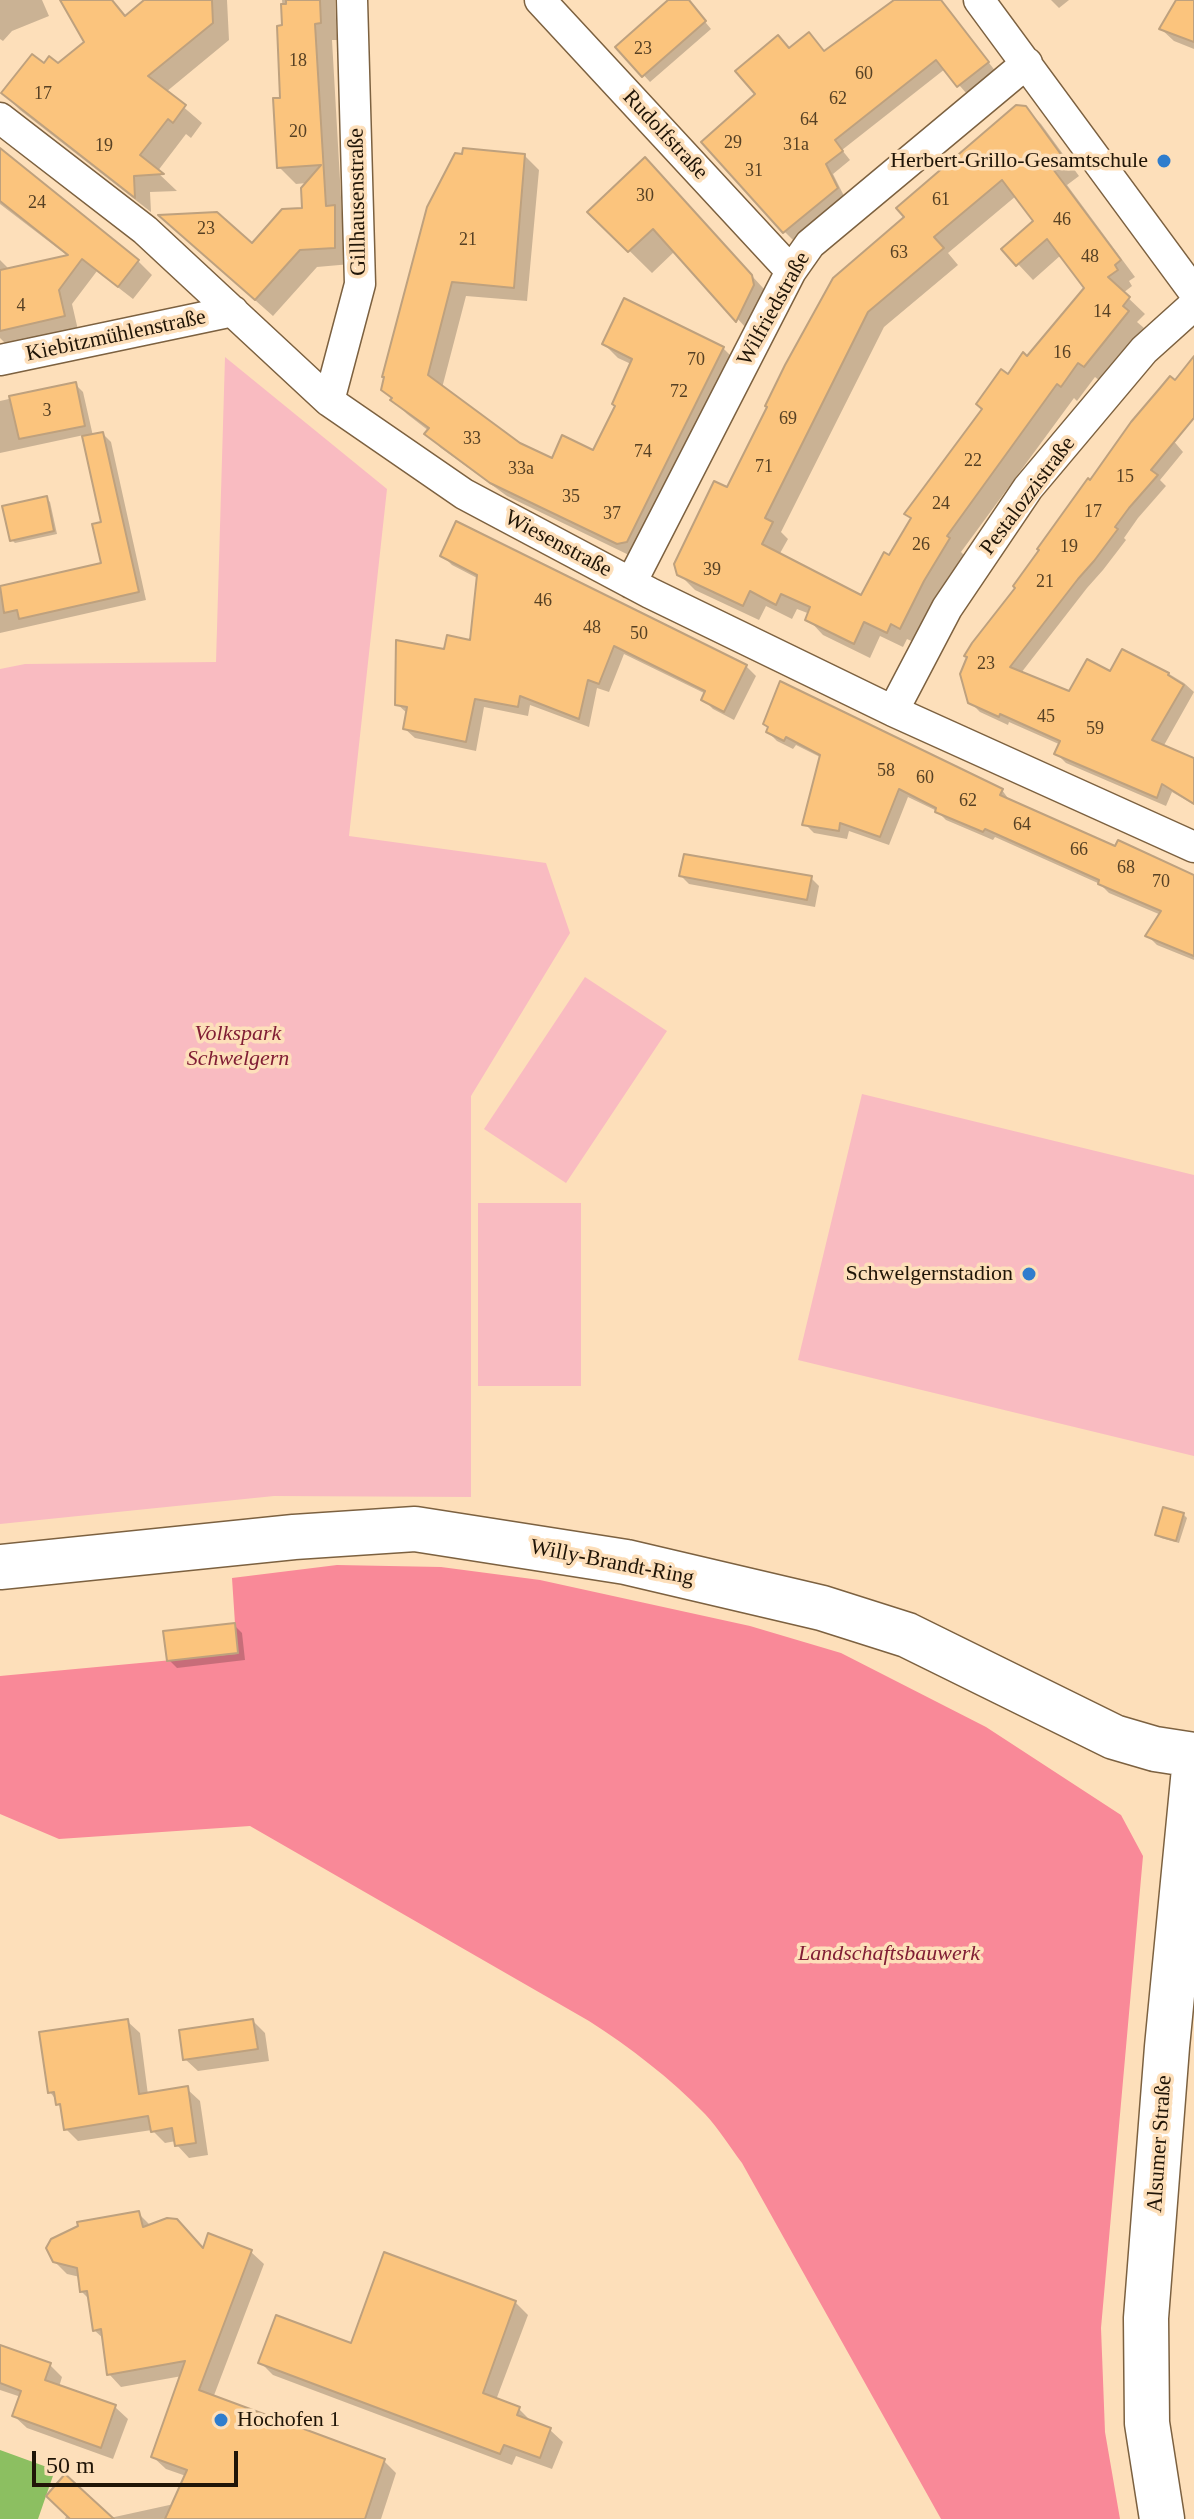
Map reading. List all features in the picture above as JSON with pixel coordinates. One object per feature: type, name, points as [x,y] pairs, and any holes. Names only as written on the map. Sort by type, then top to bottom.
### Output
[{"type":"main road","name":"Willy-Brandt-Ring","points":[[0,1567],[294,1537],[415,1529],[611,1560],[822,1608],[907,1635],[1114,1737],[1155,1749],[1194,1755]]},
{"type":"main road","name":"Alsumer Straße","points":[[1162,2519],[1147,2423],[1146,2318],[1167,2047],[1194,1769]]},
{"type":"street","name":"Gillhausenstraße","points":[[329,401],[360,284],[352,0]]},
{"type":"street","name":"Rudolfstraße","points":[[540,0],[791,271]]},
{"type":"street","points":[[979,0],[1194,292]]},
{"type":"street","name":"Wilfriedstraße","points":[[631,583],[791,271],[810,244],[1027,63]]},
{"type":"street","name":"Wiesenstraße","points":[[0,118],[145,230],[329,401],[464,494],[631,583],[893,711],[1194,847]]},
{"type":"street","name":"Pestalozzistraße","points":[[893,711],[947,608],[1028,488],[1144,350],[1194,305]]},
{"type":"street","name":"Kiebitzmühlenstraße","points":[[0,360],[233,311]]},
{"type":"green space","name":"Volkspark Schwelgern","points":[[225,357],[387,489],[349,836],[546,863],[570,933],[471,1096],[471,1497],[274,1496],[0,1524],[0,669],[25,664],[216,662]]},
{"type":"green space","points":[[585,977],[667,1031],[566,1183],[484,1129]]},
{"type":"green space","points":[[862,1094],[1194,1175],[1194,1456],[798,1360]]},
{"type":"green space","points":[[478,1203],[581,1203],[581,1386],[478,1386]]},
{"type":"green space","name":"Landschaftsbauwerk","points":[[337,1565],[441,1567],[540,1580],[750,1626],[841,1653],[986,1727],[1121,1815],[1143,1856],[1101,2328],[1105,2432],[1120,2519],[941,2519],[742,2163],[710,2120],[678,2088],[589,2021],[250,1826],[59,1839],[0,1814],[0,1676],[237,1654],[232,1578]]},
{"type":"shaded area","points":[[0,2450],[55,2470],[38,2519],[0,2519]]},
{"type":"building","points":[[60,0],[112,0],[125,16],[144,0],[212,0],[213,23],[148,76],[186,105],[173,123],[168,119],[140,155],[164,174],[134,176],[135,198],[1,93],[32,54],[44,63],[49,56],[58,63],[84,42]]},
{"type":"building","points":[[286,0],[320,0],[321,23],[315,24],[326,206],[335,205],[335,248],[300,250],[255,300],[158,215],[217,212],[252,243],[282,209],[302,208],[301,188],[321,165],[277,168],[273,98],[280,98],[277,26],[282,25],[281,4],[286,4]]},
{"type":"building","points":[[668,0],[689,0],[706,21],[642,77],[615,47]]},
{"type":"building","points":[[894,0],[941,0],[989,62],[957,87],[936,60],[835,140],[843,151],[826,164],[838,188],[783,233],[701,142],[755,94],[735,71],[778,35],[789,48],[809,32],[824,51]]},
{"type":"building","points":[[1176,0],[1194,0],[1194,42],[1159,29]]},
{"type":"building","points":[[1016,105],[1026,106],[1065,160],[1053,169],[1121,260],[1115,265],[1118,270],[1108,277],[1130,297],[1123,306],[1129,311],[1084,367],[1078,363],[1061,387],[1057,384],[947,536],[950,538],[900,629],[891,624],[887,633],[864,622],[854,644],[805,620],[810,607],[781,594],[776,605],[750,591],[743,606],[677,575],[674,564],[714,481],[727,487],[785,365],[833,278],[904,217],[896,208]],"holes":[[[1002,180],[1033,221],[1001,249],[1016,266],[1047,239],[1084,288],[1027,356],[1023,352],[1008,374],[1001,369],[976,404],[982,409],[904,514],[911,518],[889,555],[884,552],[861,595],[762,544],[773,522],[765,518],[868,312],[944,248],[934,237]]]},
{"type":"building","points":[[0,148],[139,260],[118,287],[82,259],[59,290],[65,316],[0,331],[0,270],[68,255],[0,201]]},
{"type":"building","points":[[463,148],[525,154],[514,288],[452,282],[428,375],[520,443],[552,458],[562,435],[593,450],[615,406],[612,404],[632,359],[602,344],[624,298],[724,347],[627,542],[617,544],[490,483],[424,434],[429,428],[381,390],[427,207],[455,153],[462,154]]},
{"type":"building","points":[[645,157],[752,275],[754,285],[736,322],[653,229],[628,252],[587,212]]},
{"type":"building","points":[[1194,356],[1194,418],[1151,470],[1158,475],[1129,508],[1115,527],[1118,529],[1010,667],[1069,691],[1087,659],[1110,671],[1122,649],[1169,673],[1184,685],[1152,740],[1194,758],[1194,804],[1162,784],[1157,798],[1054,754],[1060,741],[968,703],[960,674],[967,657],[964,656],[972,643],[1015,588],[1013,586],[1037,549],[1088,478],[1090,480],[1131,422],[1170,376],[1175,380]]},
{"type":"building","points":[[76,382],[85,426],[19,439],[9,396]]},
{"type":"building","points":[[103,432],[139,592],[19,619],[17,610],[4,613],[0,586],[101,563],[92,524],[101,522],[82,436]]},
{"type":"building","points":[[47,496],[54,531],[10,541],[2,506]]},
{"type":"building","points":[[456,521],[747,665],[724,712],[701,700],[705,691],[614,646],[599,684],[588,680],[579,719],[520,696],[518,707],[475,699],[466,742],[403,729],[407,707],[395,705],[396,640],[444,649],[447,635],[470,640],[477,575],[440,556]]},
{"type":"building","points":[[780,681],[1003,789],[1000,795],[1115,846],[1118,840],[1194,875],[1194,956],[1145,936],[1161,911],[985,829],[983,832],[935,812],[936,808],[899,789],[880,837],[840,823],[839,831],[802,825],[820,755],[786,737],[784,741],[766,732],[768,727],[763,724]]},
{"type":"building","points":[[684,854],[812,876],[807,900],[679,876]]},
{"type":"building","points":[[1163,1507],[1184,1513],[1176,1541],[1155,1535]]},
{"type":"building","points":[[235,1623],[238,1653],[167,1661],[163,1631]]},
{"type":"building","points":[[128,2019],[139,2094],[188,2086],[196,2143],[175,2146],[172,2128],[151,2132],[148,2116],[64,2130],[60,2104],[56,2105],[54,2092],[48,2093],[39,2032]]},
{"type":"building","points":[[253,2019],[258,2049],[183,2060],[179,2030]]},
{"type":"building","points":[[139,2211],[143,2227],[167,2218],[177,2219],[203,2248],[208,2233],[252,2250],[199,2390],[385,2459],[365,2519],[165,2519],[187,2470],[151,2457],[185,2361],[107,2375],[101,2329],[93,2331],[87,2291],[80,2292],[77,2268],[53,2262],[46,2248],[51,2239],[78,2226],[77,2222]]},
{"type":"building","points":[[384,2252],[516,2301],[483,2393],[520,2407],[517,2415],[551,2428],[540,2458],[504,2445],[500,2454],[258,2363],[276,2315],[351,2343]]},
{"type":"building","points":[[0,2345],[51,2363],[45,2380],[116,2405],[101,2448],[12,2416],[21,2391],[0,2383]]},
{"type":"building","points":[[65,2474],[114,2519],[70,2519],[46,2496]]},
{"type":"place","name":"Herbert-Grillo-Gesamtschule","points":[[1164,161]]},
{"type":"place","name":"Schwelgernstadion","points":[[1029,1274]]},
{"type":"place","name":"Hochofen 1","points":[[221,2420]]}]
